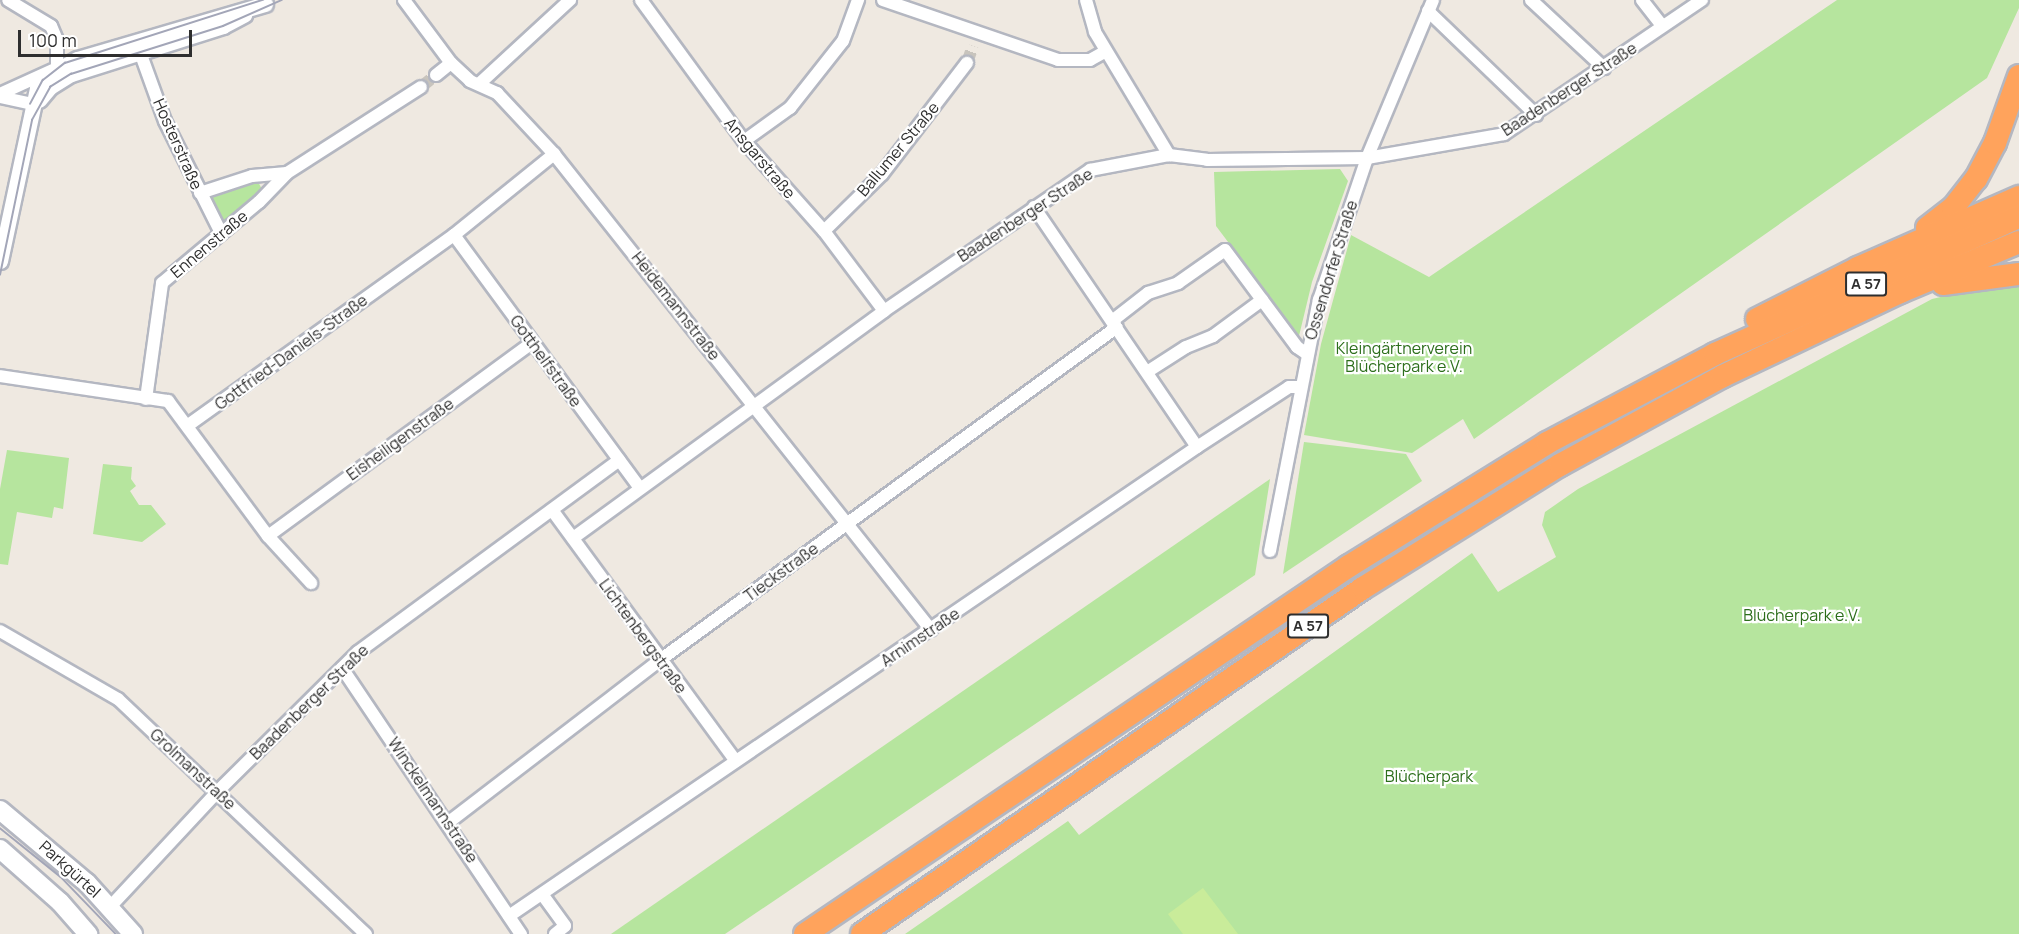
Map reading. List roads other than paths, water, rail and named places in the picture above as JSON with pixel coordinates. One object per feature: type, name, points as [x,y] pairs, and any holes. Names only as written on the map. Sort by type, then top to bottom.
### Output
[{"type":"highway","points":[[1715,354],[1747,325],[1858,268],[1921,232],[1965,193],[1986,161],[2019,76]]},
{"type":"highway","points":[[1858,268],[2019,197]]},
{"type":"highway","name":"A 57","points":[[805,934],[1349,566],[1547,443],[1715,354],[2019,218]]},
{"type":"highway","name":"A 57","points":[[862,934],[1363,588],[1560,465],[1723,376],[1900,292],[2019,242]]},
{"type":"highway","points":[[1900,292],[1987,276],[2019,274]]},
{"type":"highway","points":[[878,934],[910,902]]},
{"type":"main road","name":"Parkgürtel","points":[[0,810],[59,857],[134,934]]},
{"type":"main road","name":"Parkgürtel","points":[[0,849],[60,902],[88,934]]},
{"type":"street","points":[[0,261],[33,104],[39,84],[57,68],[57,40],[51,26],[8,0]]},
{"type":"street","name":"Heidemannstraße","points":[[405,0],[451,63],[471,81],[497,93],[554,154],[931,630]]},
{"type":"street","points":[[479,84],[570,0]]},
{"type":"street","name":"Ansgarstraße","points":[[641,0],[744,141],[824,231],[884,311]]},
{"type":"street","points":[[744,141],[790,108],[843,41],[858,0]]},
{"type":"street","points":[[883,0],[975,40],[1058,60],[1090,60],[1106,51]]},
{"type":"street","points":[[1086,0],[1093,26],[1106,51],[1169,155]]},
{"type":"street","points":[[1531,0],[1604,68]]},
{"type":"street","points":[[1642,0],[1662,26]]},
{"type":"street","name":"Baadenberger Straße","points":[[573,538],[639,487],[754,407],[884,311],[1090,170],[1169,155],[1207,160],[1367,158],[1494,137],[1536,114],[1702,0]]},
{"type":"street","points":[[0,95],[57,68],[270,2]]},
{"type":"street","points":[[33,104],[64,77],[223,26],[270,2]]},
{"type":"street","points":[[1431,6],[1536,114]]},
{"type":"street","name":"Ossendorfer Straße","points":[[1270,551],[1306,353],[1335,250],[1367,158],[1431,6]]},
{"type":"street","name":"Hosterstraße","points":[[140,52],[165,121],[221,233]]},
{"type":"street","points":[[436,75],[451,63]]},
{"type":"street","name":"Ballumer Straße","points":[[824,231],[882,174],[967,63]]},
{"type":"street","name":"Ennenstraße","points":[[146,399],[162,283],[287,172],[421,87]]},
{"type":"street","points":[[0,95],[33,104]]},
{"type":"street","name":"Gottfried-Daniels-Straße","points":[[187,426],[454,235],[554,154]]},
{"type":"street","name":"Ennenstraße","points":[[200,193],[252,176],[287,172]]},
{"type":"street","points":[[1034,207],[1197,447]]},
{"type":"street","name":"Gotthelfstraße","points":[[454,235],[639,487]]},
{"type":"street","name":"Tieckstraße","points":[[449,822],[660,660],[1114,324],[1148,293],[1178,283],[1225,250],[1262,300]]},
{"type":"street","points":[[1147,372],[1186,347],[1214,336],[1262,300],[1297,347],[1306,353]]},
{"type":"street","name":"Eisheiligenstraße","points":[[268,536],[532,343]]},
{"type":"street","points":[[0,376],[168,401],[268,536],[311,583]]},
{"type":"street","name":"Arnimstraße","points":[[509,916],[1197,447],[1289,387],[1300,387]]},
{"type":"street","name":"Baadenberger Straße","points":[[110,907],[218,791],[342,668],[619,460]]},
{"type":"street","name":"Lichtenbergstraße","points":[[552,510],[736,761]]},
{"type":"street","name":"Grolmanstraße","points":[[0,631],[118,699],[218,791],[366,934]]},
{"type":"street","name":"Winckelmannstraße","points":[[342,668],[449,822],[521,934]]},
{"type":"street","points":[[542,894],[565,926],[555,934]]},
{"type":"tunnel","points":[[967,63],[973,46]]},
{"type":"tunnel","points":[[421,87],[436,75]]},
{"type":"tram line","points":[[30,104],[43,80],[65,63],[263,0]]},
{"type":"tram line","points":[[0,275],[32,120],[50,87],[71,74],[223,26],[282,0]]},
{"type":"tram line","points":[[0,828],[61,877],[116,934]]},
{"type":"park label","name":"Kleingärtnerverein Blücherpark e.V.","points":[[1404,357]]},
{"type":"park label","name":"Blücherpark e.V.","points":[[1802,615]]},
{"type":"park label","name":"Blücherpark","points":[[1429,776]]}]
